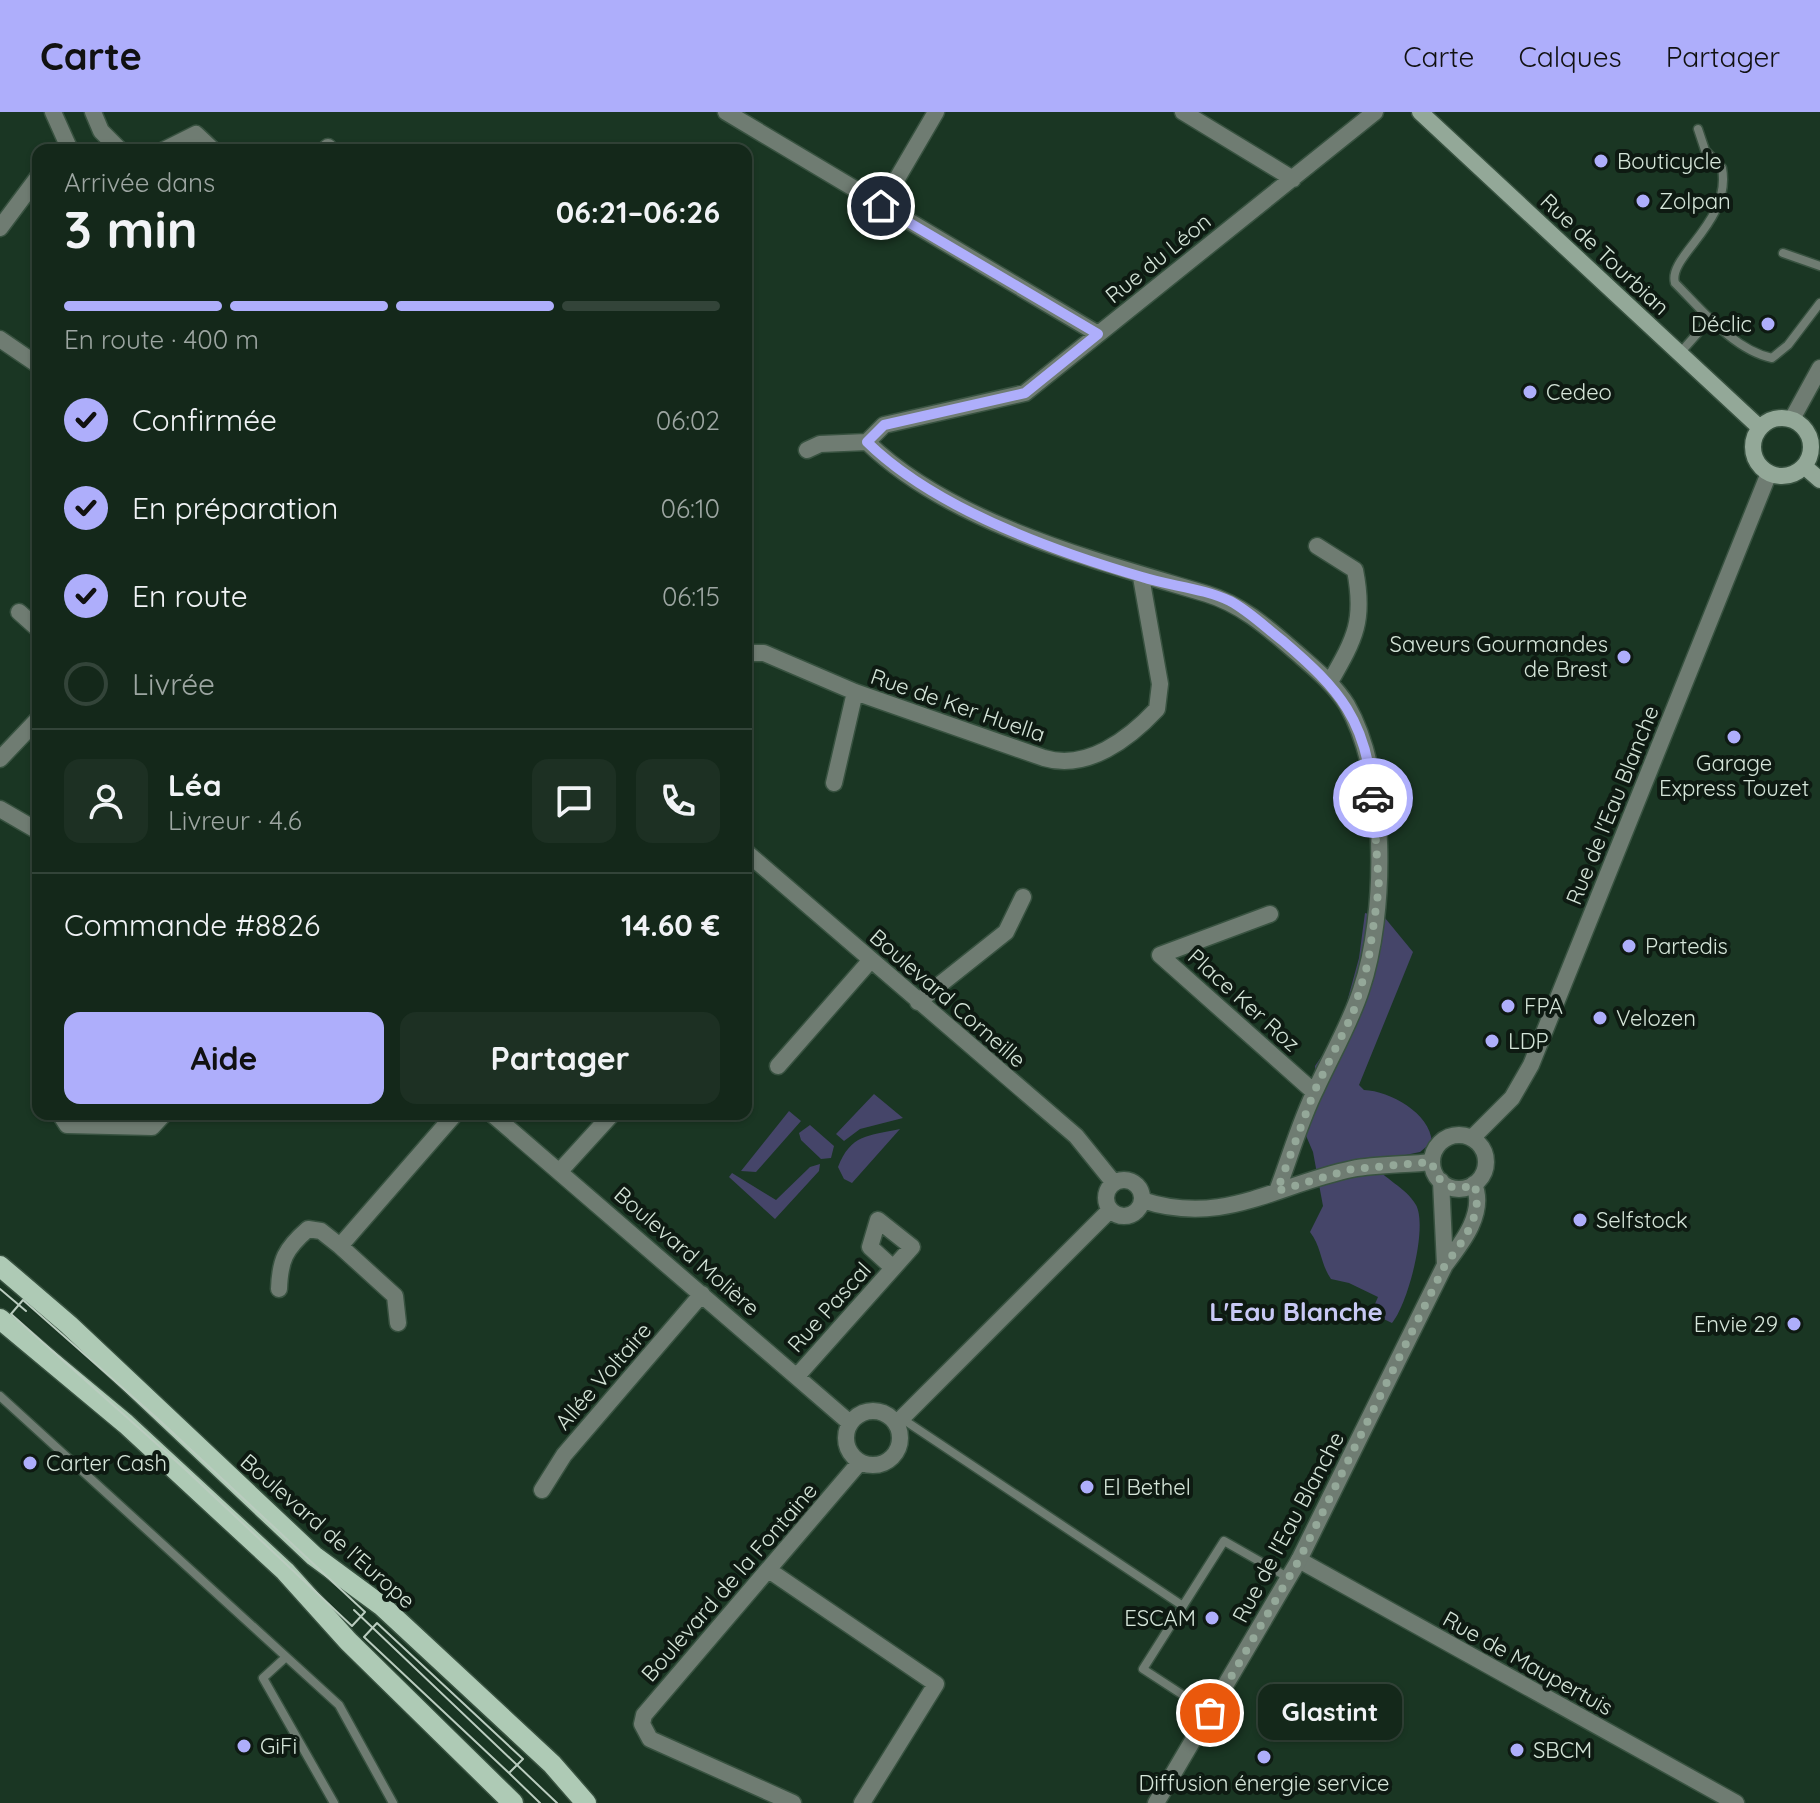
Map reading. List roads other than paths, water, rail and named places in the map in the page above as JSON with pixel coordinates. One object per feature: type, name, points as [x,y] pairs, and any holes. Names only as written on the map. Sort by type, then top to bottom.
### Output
[{"type":"main road","name":"Rue de Tourbian","points":[[1420,112],[1760,428]]},
{"type":"main road","points":[[1777,418],[1792,419],[1809,436],[1811,452],[1804,466],[1788,476],[1769,473],[1754,456],[1753,442],[1760,428],[1777,418]]},
{"type":"main road","points":[[1804,466],[1820,480]]},
{"type":"main road","name":"Boulevard de l'Europe","points":[[0,1266],[69,1325],[314,1556],[382,1606],[552,1764],[576,1799]]},
{"type":"main road","points":[[0,1319],[126,1424],[285,1571],[348,1641],[513,1803]]},
{"type":"street","points":[[53,112],[65,144]]},
{"type":"street","points":[[93,112],[101,131],[114,144]]},
{"type":"street","points":[[726,112],[1098,334]]},
{"type":"street","points":[[881,206],[936,112]]},
{"type":"street","points":[[1183,112],[1293,179]]},
{"type":"street","name":"Rue du Léon","points":[[867,442],[884,425],[1025,393],[1375,112]]},
{"type":"street","points":[[176,144],[196,134],[207,144]]},
{"type":"street","points":[[0,228],[32,185]]},
{"type":"street","points":[[0,339],[32,361]]},
{"type":"street","points":[[1792,419],[1820,368]]},
{"type":"street","points":[[807,450],[820,444],[867,442],[905,474],[999,524],[1141,577],[1230,601],[1330,682],[1359,732],[1368,762],[1379,887],[1374,938],[1362,988],[1314,1092],[1277,1191]]},
{"type":"street","name":"Rue de l'Eau Blanche","points":[[1472,1138],[1512,1098],[1531,1065],[1769,473]]},
{"type":"street","points":[[1317,546],[1355,570],[1359,589],[1356,636],[1330,682]]},
{"type":"street","name":"Rue de Ker Huella","points":[[752,653],[764,653],[855,692],[1053,761],[1089,758],[1128,735],[1157,709],[1160,684],[1141,577]]},
{"type":"street","points":[[19,612],[32,624]]},
{"type":"street","points":[[834,783],[855,692]]},
{"type":"street","points":[[0,759],[32,725]]},
{"type":"street","points":[[0,809],[32,828]]},
{"type":"street","name":"Boulevard Corneille","points":[[752,857],[1076,1136],[1114,1183]]},
{"type":"street","points":[[918,1002],[1006,932],[1023,897]]},
{"type":"street","name":"Place Ker Roz","points":[[1270,914],[1160,955],[1314,1092]]},
{"type":"street","points":[[778,1066],[870,961]]},
{"type":"street","points":[[64,1120],[67,1125],[152,1127],[158,1120]]},
{"type":"street","points":[[340,1246],[450,1120]]},
{"type":"street","name":"Boulevard Molière","points":[[499,1120],[850,1423]]},
{"type":"street","points":[[560,1171],[607,1120]]},
{"type":"street","points":[[1459,1135],[1472,1138],[1483,1150],[1486,1163],[1483,1174],[1474,1184],[1455,1188],[1441,1181],[1432,1162],[1436,1148],[1446,1139],[1459,1135]]},
{"type":"street","points":[[1110,1210],[1106,1195],[1114,1183],[1133,1183],[1142,1200],[1168,1209],[1212,1210],[1352,1169],[1432,1162]]},
{"type":"street","name":"Rue de l'Eau Blanche","points":[[1441,1181],[1445,1265]]},
{"type":"street","name":"Rue de l'Eau Blanche","points":[[1156,1803],[1299,1560],[1445,1265],[1464,1239],[1478,1202],[1474,1184]]},
{"type":"street","points":[[1110,1210],[1125,1216],[1139,1208],[1142,1200]]},
{"type":"street","points":[[898,1421],[1110,1210]]},
{"type":"street","points":[[279,1289],[280,1260],[308,1229],[321,1231],[395,1296],[398,1323]]},
{"type":"street","name":"Rue Pascal","points":[[798,1375],[893,1268]]},
{"type":"street","name":"Allée Voltaire","points":[[542,1490],[564,1455],[702,1294]]},
{"type":"street","points":[[873,1411],[898,1421],[900,1440],[893,1456],[877,1465],[860,1462],[853,1456],[846,1440],[850,1423],[864,1412],[873,1411]]},
{"type":"street","name":"Boulevard de la Fontaine","points":[[793,1803],[663,1747],[646,1734],[642,1724],[644,1715],[860,1462]]},
{"type":"street","name":"Rue de Maupertuis","points":[[1299,1560],[1736,1803]]},
{"type":"street","points":[[770,1571],[936,1684],[862,1803]]},
{"type":"lane","points":[[1698,129],[1705,150],[1722,168],[1721,203],[1704,234],[1676,266],[1673,275],[1675,283],[1730,336],[1760,355],[1772,358],[1788,345],[1820,303]]},
{"type":"lane","points":[[1783,253],[1820,266]]},
{"type":"lane","points":[[1680,354],[1711,318]]},
{"type":"lane","points":[[0,1396],[339,1705],[393,1803]]},
{"type":"lane","points":[[898,1421],[1183,1606]]},
{"type":"lane","points":[[1210,1713],[1143,1669],[1224,1541],[1289,1578]]},
{"type":"lane","points":[[286,1657],[263,1678],[334,1803]]},
{"type":"tram line","points":[[0,1289],[26,1311]]},
{"type":"tram line","points":[[23,1300],[159,1420],[365,1612],[352,1626],[186,1470],[11,1314],[23,1300]]},
{"type":"tram line","points":[[354,1610],[557,1803]]},
{"type":"tram line","points":[[377,1623],[523,1759],[509,1773],[364,1637],[377,1623]]},
{"type":"tram line","points":[[516,1766],[509,1773],[540,1803]]},
{"type":"place","name":"Bouticycle","points":[[1601,161]]},
{"type":"place","name":"Zolpan","points":[[1643,201]]},
{"type":"place","name":"Déclic","points":[[1768,324]]},
{"type":"place","name":"Cedeo","points":[[1530,392]]},
{"type":"place","name":"Saveurs Gourmandes de Brest","points":[[1624,657]]},
{"type":"place","name":"Garage Express Touzet","points":[[1734,737]]},
{"type":"place","name":"Partedis","points":[[1629,946]]},
{"type":"place","name":"FPA","points":[[1508,1006]]},
{"type":"place","name":"Velozen","points":[[1600,1018]]},
{"type":"place","name":"LDP","points":[[1492,1041]]},
{"type":"place","name":"Selfstock","points":[[1580,1220]]},
{"type":"place","name":"Envie 29","points":[[1794,1324]]},
{"type":"place","name":"Carter Cash","points":[[30,1463]]},
{"type":"place","name":"El Bethel","points":[[1087,1487]]},
{"type":"place","name":"ESCAM","points":[[1212,1618]]},
{"type":"place","name":"Glastint","points":[[1210,1713]]},
{"type":"place","name":"GiFi","points":[[244,1746]]},
{"type":"place","name":"SBCM","points":[[1517,1750]]},
{"type":"place","name":"Diffusion énergie service","points":[[1264,1757]]},
{"type":"district","name":"L'Eau Blanche","points":[[1296,1311]]}]
